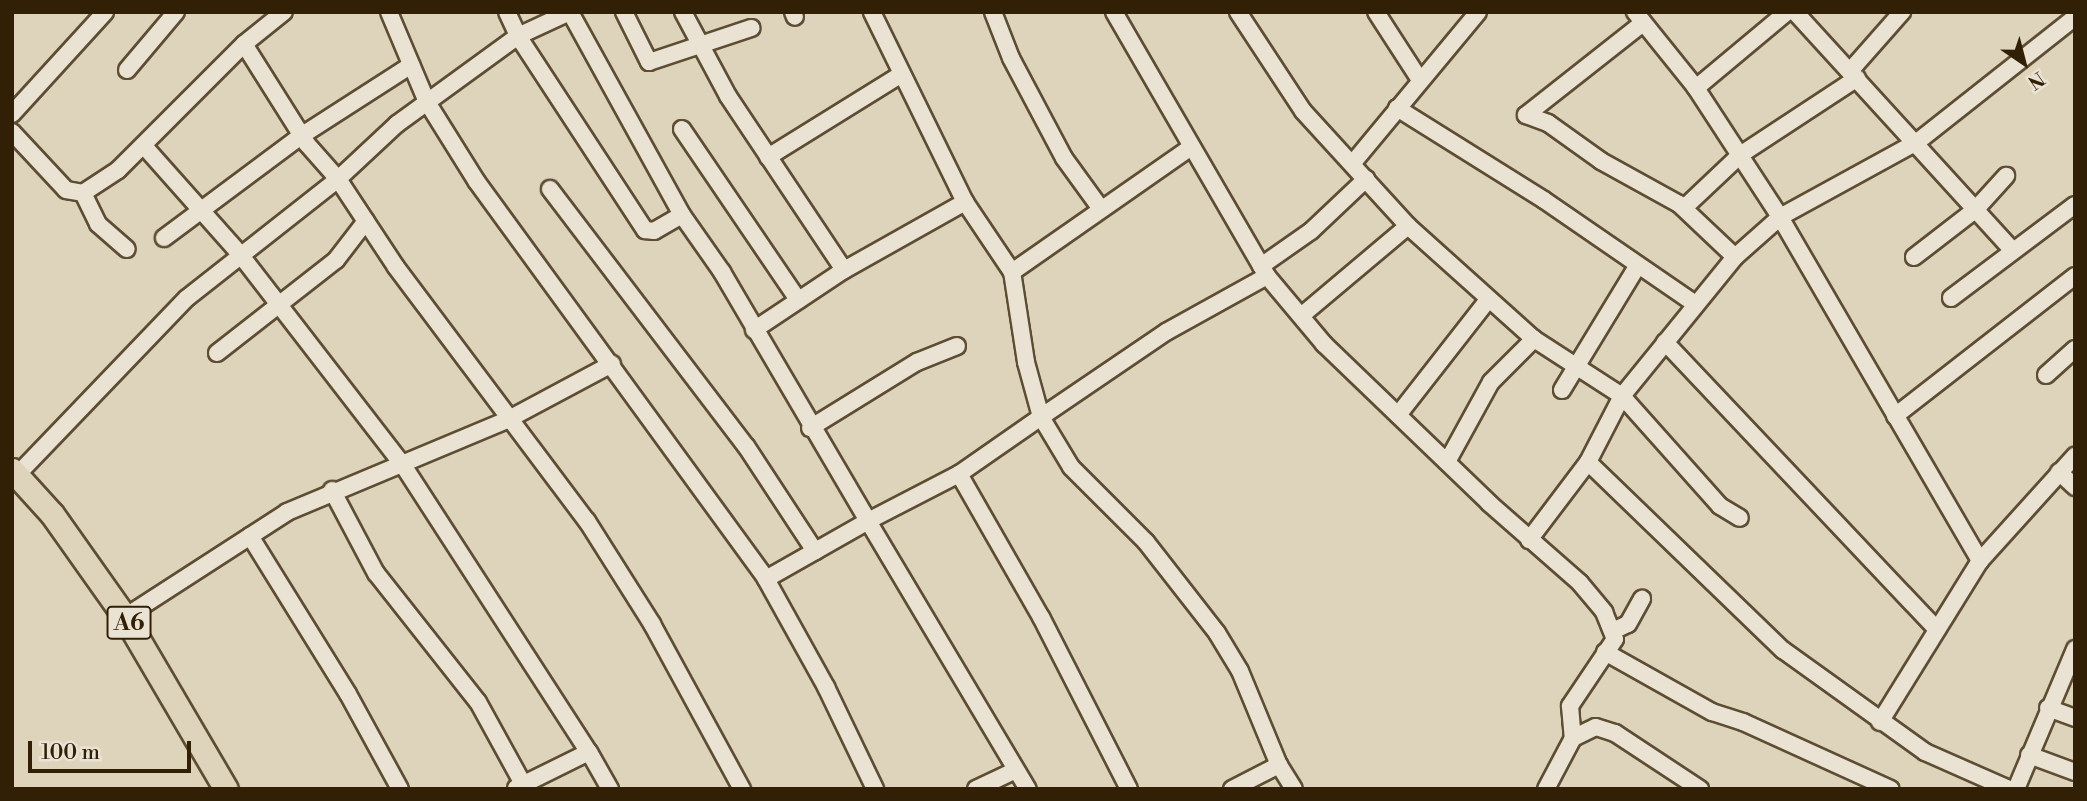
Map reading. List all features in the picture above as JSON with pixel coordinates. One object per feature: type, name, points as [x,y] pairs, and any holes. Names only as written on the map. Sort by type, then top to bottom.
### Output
[{"type":"highway","name":"A6","points":[[14,479],[52,514],[125,617],[226,789]]},
{"type":"highway","name":"A6","points":[[14,479],[113,622],[208,789]]},
{"type":"street","points":[[12,114],[105,12]]},
{"type":"street","points":[[127,70],[176,12]]},
{"type":"street","points":[[12,132],[66,190],[83,193],[98,187],[144,146],[244,44],[285,12]]},
{"type":"street","points":[[389,12],[428,102],[478,182],[766,579],[826,687],[875,789]]},
{"type":"street","points":[[507,12],[518,36],[645,230],[654,231],[682,215]]},
{"type":"street","points":[[14,479],[187,298],[239,253],[338,178],[428,102],[518,36],[570,12],[682,215],[754,330],[810,428],[1028,789]]},
{"type":"street","points":[[624,12],[649,62],[751,28]]},
{"type":"street","points":[[683,12],[700,46],[768,156],[844,270]]},
{"type":"street","points":[[872,12],[900,75],[965,202],[1012,272],[1026,362],[1041,418],[1079,476],[1146,542],[1217,633],[1240,671],[1279,765],[1294,789]]},
{"type":"street","points":[[993,12],[1011,58],[1064,158],[1101,209]]},
{"type":"street","points":[[1114,12],[1264,271],[1301,316],[1398,415],[1529,540],[1580,583],[1615,631],[1615,639],[1570,706],[1573,738]]},
{"type":"street","points":[[1238,12],[1303,110],[1408,226],[1487,301],[1534,338],[1622,396],[1720,506],[1740,518]]},
{"type":"street","points":[[1376,12],[1420,80]]},
{"type":"street","points":[[1352,164],[1478,12]]},
{"type":"street","points":[[1696,88],[1787,12]]},
{"type":"street","points":[[1795,12],[1917,142],[2012,251]]},
{"type":"street","points":[[1684,208],[1740,155],[1853,75],[1902,12]]},
{"type":"street","points":[[1529,540],[1588,461],[1622,396],[1694,303],[1735,257],[1780,217],[1917,142],[2075,17]]},
{"type":"street","points":[[1735,257],[1684,208],[1601,161],[1548,123],[1526,115],[1639,18],[1696,88],[1780,217],[1980,562]]},
{"type":"street","points":[[244,44],[301,136],[338,178],[507,420],[594,533],[652,624],[742,789]]},
{"type":"street","points":[[164,238],[301,136],[411,65]]},
{"type":"street","points":[[768,156],[900,75]]},
{"type":"street","points":[[1397,108],[1694,303]]},
{"type":"street","points":[[682,130],[798,300]]},
{"type":"street","points":[[144,146],[239,253],[403,466],[589,752],[610,789]]},
{"type":"street","points":[[1012,272],[1191,147]]},
{"type":"street","points":[[1914,257],[1976,209],[2006,176]]},
{"type":"street","points":[[766,579],[958,474],[1177,325],[1264,271],[1311,232],[1366,179]]},
{"type":"street","points":[[550,189],[746,446],[815,551]]},
{"type":"street","points":[[83,193],[98,224],[127,249]]},
{"type":"street","points":[[754,330],[844,270],[965,202]]},
{"type":"street","points":[[1951,298],[2075,205]]},
{"type":"street","points":[[218,353],[278,303],[336,260],[366,221]]},
{"type":"street","points":[[1301,316],[1408,226]]},
{"type":"street","points":[[1562,390],[1574,365],[1638,265]]},
{"type":"street","points":[[1895,416],[2075,276]]},
{"type":"street","points":[[1398,415],[1487,301]]},
{"type":"street","points":[[1447,462],[1491,382],[1534,338]]},
{"type":"street","points":[[1665,342],[1935,628]]},
{"type":"street","points":[[810,428],[917,362],[957,346]]},
{"type":"street","points":[[2046,375],[2075,349]]},
{"type":"street","points":[[125,617],[250,536],[332,490],[403,466],[507,420],[612,364]]},
{"type":"street","points":[[1880,722],[1935,628],[1980,562],[2075,456]]},
{"type":"street","points":[[1588,461],[1783,650],[1925,752],[2009,789]]},
{"type":"street","points":[[2059,472],[2075,487]]},
{"type":"street","points":[[958,474],[1041,617],[1129,789]]},
{"type":"street","points":[[332,490],[376,573],[478,702],[518,787],[589,752]]},
{"type":"street","points":[[250,536],[348,694],[400,789]]},
{"type":"street","points":[[1615,631],[1628,624],[1642,599]]},
{"type":"street","points":[[2016,789],[2075,649]]},
{"type":"street","points":[[1605,652],[1712,712],[1743,722],[1891,789]]},
{"type":"street","points":[[2048,708],[2075,718]]},
{"type":"street","points":[[1546,789],[1573,738],[1583,730],[1606,728],[1690,786]]},
{"type":"street","points":[[2029,755],[2075,772]]},
{"type":"street","points":[[1232,789],[1279,765]]},
{"type":"street","points":[[976,789],[1016,771]]}]
